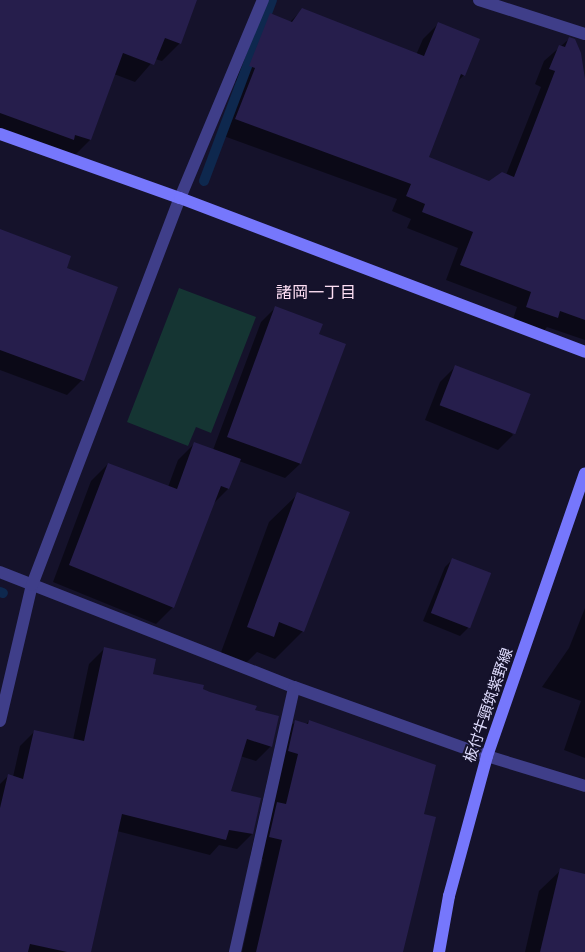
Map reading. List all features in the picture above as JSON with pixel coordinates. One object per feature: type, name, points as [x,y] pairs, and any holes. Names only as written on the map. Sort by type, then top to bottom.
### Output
[{"type":"street","points":[[0,720],[32,585],[180,198],[263,0]]},
{"type":"street","points":[[479,0],[585,34]]},
{"type":"street","points":[[0,134],[180,198],[585,352]]},
{"type":"street","name":"板付牛頸筑紫野線","points":[[439,952],[449,896],[487,756],[585,472]]},
{"type":"street","points":[[0,572],[294,687],[487,756],[585,786]]},
{"type":"street","points":[[235,952],[294,687]]},
{"type":"green space","points":[[179,288],[256,317],[211,433],[196,427],[188,446],[127,422]]},
{"type":"building","points":[[0,0],[197,0],[181,44],[165,38],[154,65],[123,53],[91,140],[75,135],[74,140],[0,113]]},
{"type":"building","points":[[302,8],[424,56],[438,22],[480,39],[465,76],[461,74],[429,157],[489,181],[502,172],[514,177],[555,71],[549,69],[559,45],[565,47],[569,37],[575,39],[581,53],[585,79],[585,320],[560,311],[558,318],[526,307],[531,292],[460,265],[473,232],[422,212],[425,204],[406,196],[411,184],[235,119],[255,68],[249,66],[270,13],[292,22]]},
{"type":"building","points":[[0,229],[71,256],[67,268],[118,287],[84,381],[0,350]]},
{"type":"building","points":[[275,306],[323,324],[319,334],[346,344],[301,464],[227,437]]},
{"type":"building","points":[[455,365],[531,394],[515,434],[440,405]]},
{"type":"building","points":[[194,442],[241,459],[229,489],[221,486],[174,608],[69,565],[108,463],[177,489]]},
{"type":"building","points":[[297,492],[350,512],[304,632],[279,622],[274,637],[247,627]]},
{"type":"building","points":[[452,558],[491,573],[470,628],[431,613]]},
{"type":"building","points":[[104,647],[156,659],[153,674],[204,685],[203,689],[210,692],[257,706],[255,710],[279,716],[272,747],[247,739],[231,791],[261,798],[253,834],[229,830],[226,840],[122,814],[91,952],[67,952],[30,944],[28,952],[0,952],[0,808],[8,774],[23,779],[34,730],[84,741]]},
{"type":"building","points":[[295,720],[308,724],[309,720],[436,765],[424,814],[436,817],[403,952],[256,952],[282,840],[269,837],[277,802],[286,804],[298,754],[288,751]]},
{"type":"building","points":[[560,868],[585,874],[585,952],[540,952]]},
{"type":"waterway","points":[[204,181],[272,0]]},
{"type":"district","name":"諸岡一丁目","points":[[316,293]]}]
